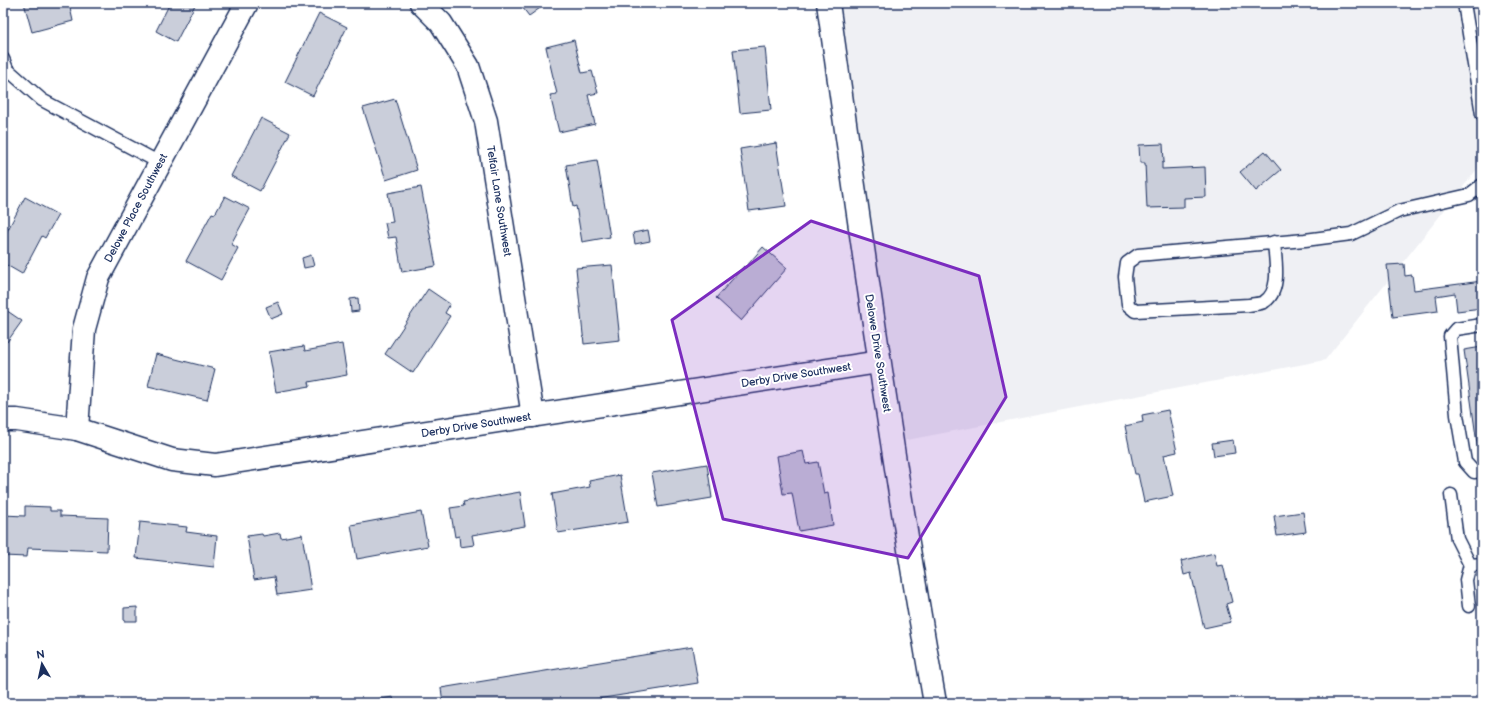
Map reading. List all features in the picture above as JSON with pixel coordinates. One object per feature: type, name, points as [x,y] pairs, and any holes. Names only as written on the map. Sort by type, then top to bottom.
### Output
[{"type":"street","name":"Delowe Place Southwest","points":[[77,429],[84,329],[98,278],[247,3]]},
{"type":"street","name":"Telfair Lane Southwest","points":[[420,3],[441,23],[468,66],[486,121],[533,416]]},
{"type":"street","name":"Delowe Drive Southwest","points":[[828,3],[879,362],[935,703]]},
{"type":"street","name":"Derby Drive Southwest","points":[[3,420],[17,420],[77,429],[172,460],[216,465],[879,362]]},
{"type":"lane","points":[[1464,3],[1482,114]]},
{"type":"lane","points":[[3,59],[7,69],[42,100],[160,163]]},
{"type":"lane","points":[[1274,242],[1276,275],[1273,292],[1264,302],[1248,306],[1135,311],[1128,305],[1125,277],[1127,263],[1138,255],[1352,234],[1399,211],[1468,195],[1482,185]]},
{"type":"lane","points":[[1482,325],[1456,329],[1450,336],[1457,415],[1465,462],[1474,472],[1482,471]]},
{"type":"lane","points":[[1451,495],[1457,539],[1476,564],[1466,580],[1469,606]]},
{"type":"highlighted area","points":[[811,221],[979,276],[1006,397],[908,558],[723,519],[672,320]]},
{"type":"shaded area","points":[[836,3],[1482,3],[1482,163],[1325,360],[891,443]]},
{"type":"building","points":[[24,3],[69,3],[73,21],[32,32]]},
{"type":"building","points":[[170,3],[196,3],[176,42],[156,31]]},
{"type":"building","points":[[519,3],[547,3],[529,16]]},
{"type":"building","points":[[724,3],[734,3],[726,7]]},
{"type":"building","points":[[319,13],[347,27],[313,96],[285,82]]},
{"type":"building","points":[[574,40],[582,73],[592,71],[598,93],[588,95],[595,124],[559,132],[550,95],[557,94],[546,47]]},
{"type":"building","points":[[765,47],[771,110],[740,113],[733,50]]},
{"type":"building","points":[[395,99],[417,170],[386,180],[363,108]]},
{"type":"building","points":[[261,118],[290,133],[260,191],[231,176]]},
{"type":"building","points":[[776,143],[786,206],[749,211],[740,149]]},
{"type":"building","points":[[1163,144],[1164,162],[1162,163],[1162,169],[1205,167],[1206,197],[1184,198],[1184,207],[1147,208],[1145,163],[1140,163],[1139,145]]},
{"type":"building","points":[[1265,151],[1281,170],[1256,191],[1240,172]]},
{"type":"building","points":[[597,160],[610,237],[582,242],[576,206],[573,207],[566,165]]},
{"type":"building","points":[[421,187],[436,266],[402,272],[396,237],[388,238],[385,223],[393,222],[388,193]]},
{"type":"building","points":[[225,196],[250,209],[231,244],[238,248],[221,280],[186,261],[212,213],[215,214]]},
{"type":"building","points":[[25,197],[58,215],[45,238],[42,236],[22,274],[3,263],[3,239]]},
{"type":"building","points":[[648,230],[650,241],[635,244],[633,233]]},
{"type":"building","points":[[763,247],[787,268],[741,321],[716,298]]},
{"type":"building","points":[[311,255],[314,266],[304,268],[302,258]]},
{"type":"building","points":[[1404,264],[1405,276],[1412,275],[1414,290],[1482,281],[1482,308],[1457,311],[1455,293],[1436,296],[1438,311],[1393,317],[1387,265]]},
{"type":"building","points":[[612,265],[620,340],[584,344],[576,268]]},
{"type":"building","points":[[428,289],[450,304],[445,313],[450,316],[413,373],[385,354]]},
{"type":"building","points":[[358,298],[359,311],[351,312],[350,299]]},
{"type":"building","points":[[278,302],[283,314],[271,319],[266,307]]},
{"type":"building","points":[[3,308],[22,321],[7,342],[3,339]]},
{"type":"building","points":[[342,344],[347,375],[309,382],[310,386],[276,392],[269,352],[304,346],[305,351]]},
{"type":"building","points":[[1482,347],[1482,451],[1478,451],[1464,350]]},
{"type":"building","points":[[156,354],[215,369],[207,400],[148,386]]},
{"type":"building","points":[[1168,410],[1177,452],[1164,455],[1173,496],[1144,502],[1138,474],[1135,474],[1125,426],[1143,422],[1142,415]]},
{"type":"building","points":[[1233,440],[1235,453],[1214,456],[1212,443]]},
{"type":"building","points":[[803,451],[806,464],[818,462],[824,494],[828,493],[833,525],[799,531],[792,493],[783,494],[777,456]]},
{"type":"building","points":[[707,464],[712,498],[658,507],[652,473]]},
{"type":"building","points":[[620,475],[628,522],[558,533],[552,494],[590,487],[589,481]]},
{"type":"building","points":[[520,492],[525,526],[472,535],[474,545],[460,547],[459,536],[455,537],[450,508],[464,506],[463,502]]},
{"type":"building","points":[[25,506],[50,507],[50,511],[60,511],[60,516],[108,518],[107,551],[28,548],[27,557],[3,556],[3,515],[25,516]]},
{"type":"building","points":[[421,512],[428,546],[357,559],[351,525]]},
{"type":"building","points":[[1303,512],[1306,532],[1277,536],[1274,516]]},
{"type":"building","points":[[140,522],[187,527],[186,532],[217,536],[214,567],[136,558]]},
{"type":"building","points":[[280,533],[281,538],[302,534],[311,590],[277,595],[274,577],[254,580],[247,536],[262,534],[263,536]]},
{"type":"building","points":[[1214,553],[1217,566],[1223,565],[1232,602],[1226,604],[1231,622],[1204,628],[1191,573],[1184,575],[1181,561]]},
{"type":"building","points":[[137,607],[137,621],[124,621],[124,608]]},
{"type":"building","points":[[692,647],[698,683],[572,703],[443,703],[441,688]]},
{"type":"building","points":[[393,697],[394,703],[356,703]]}]
